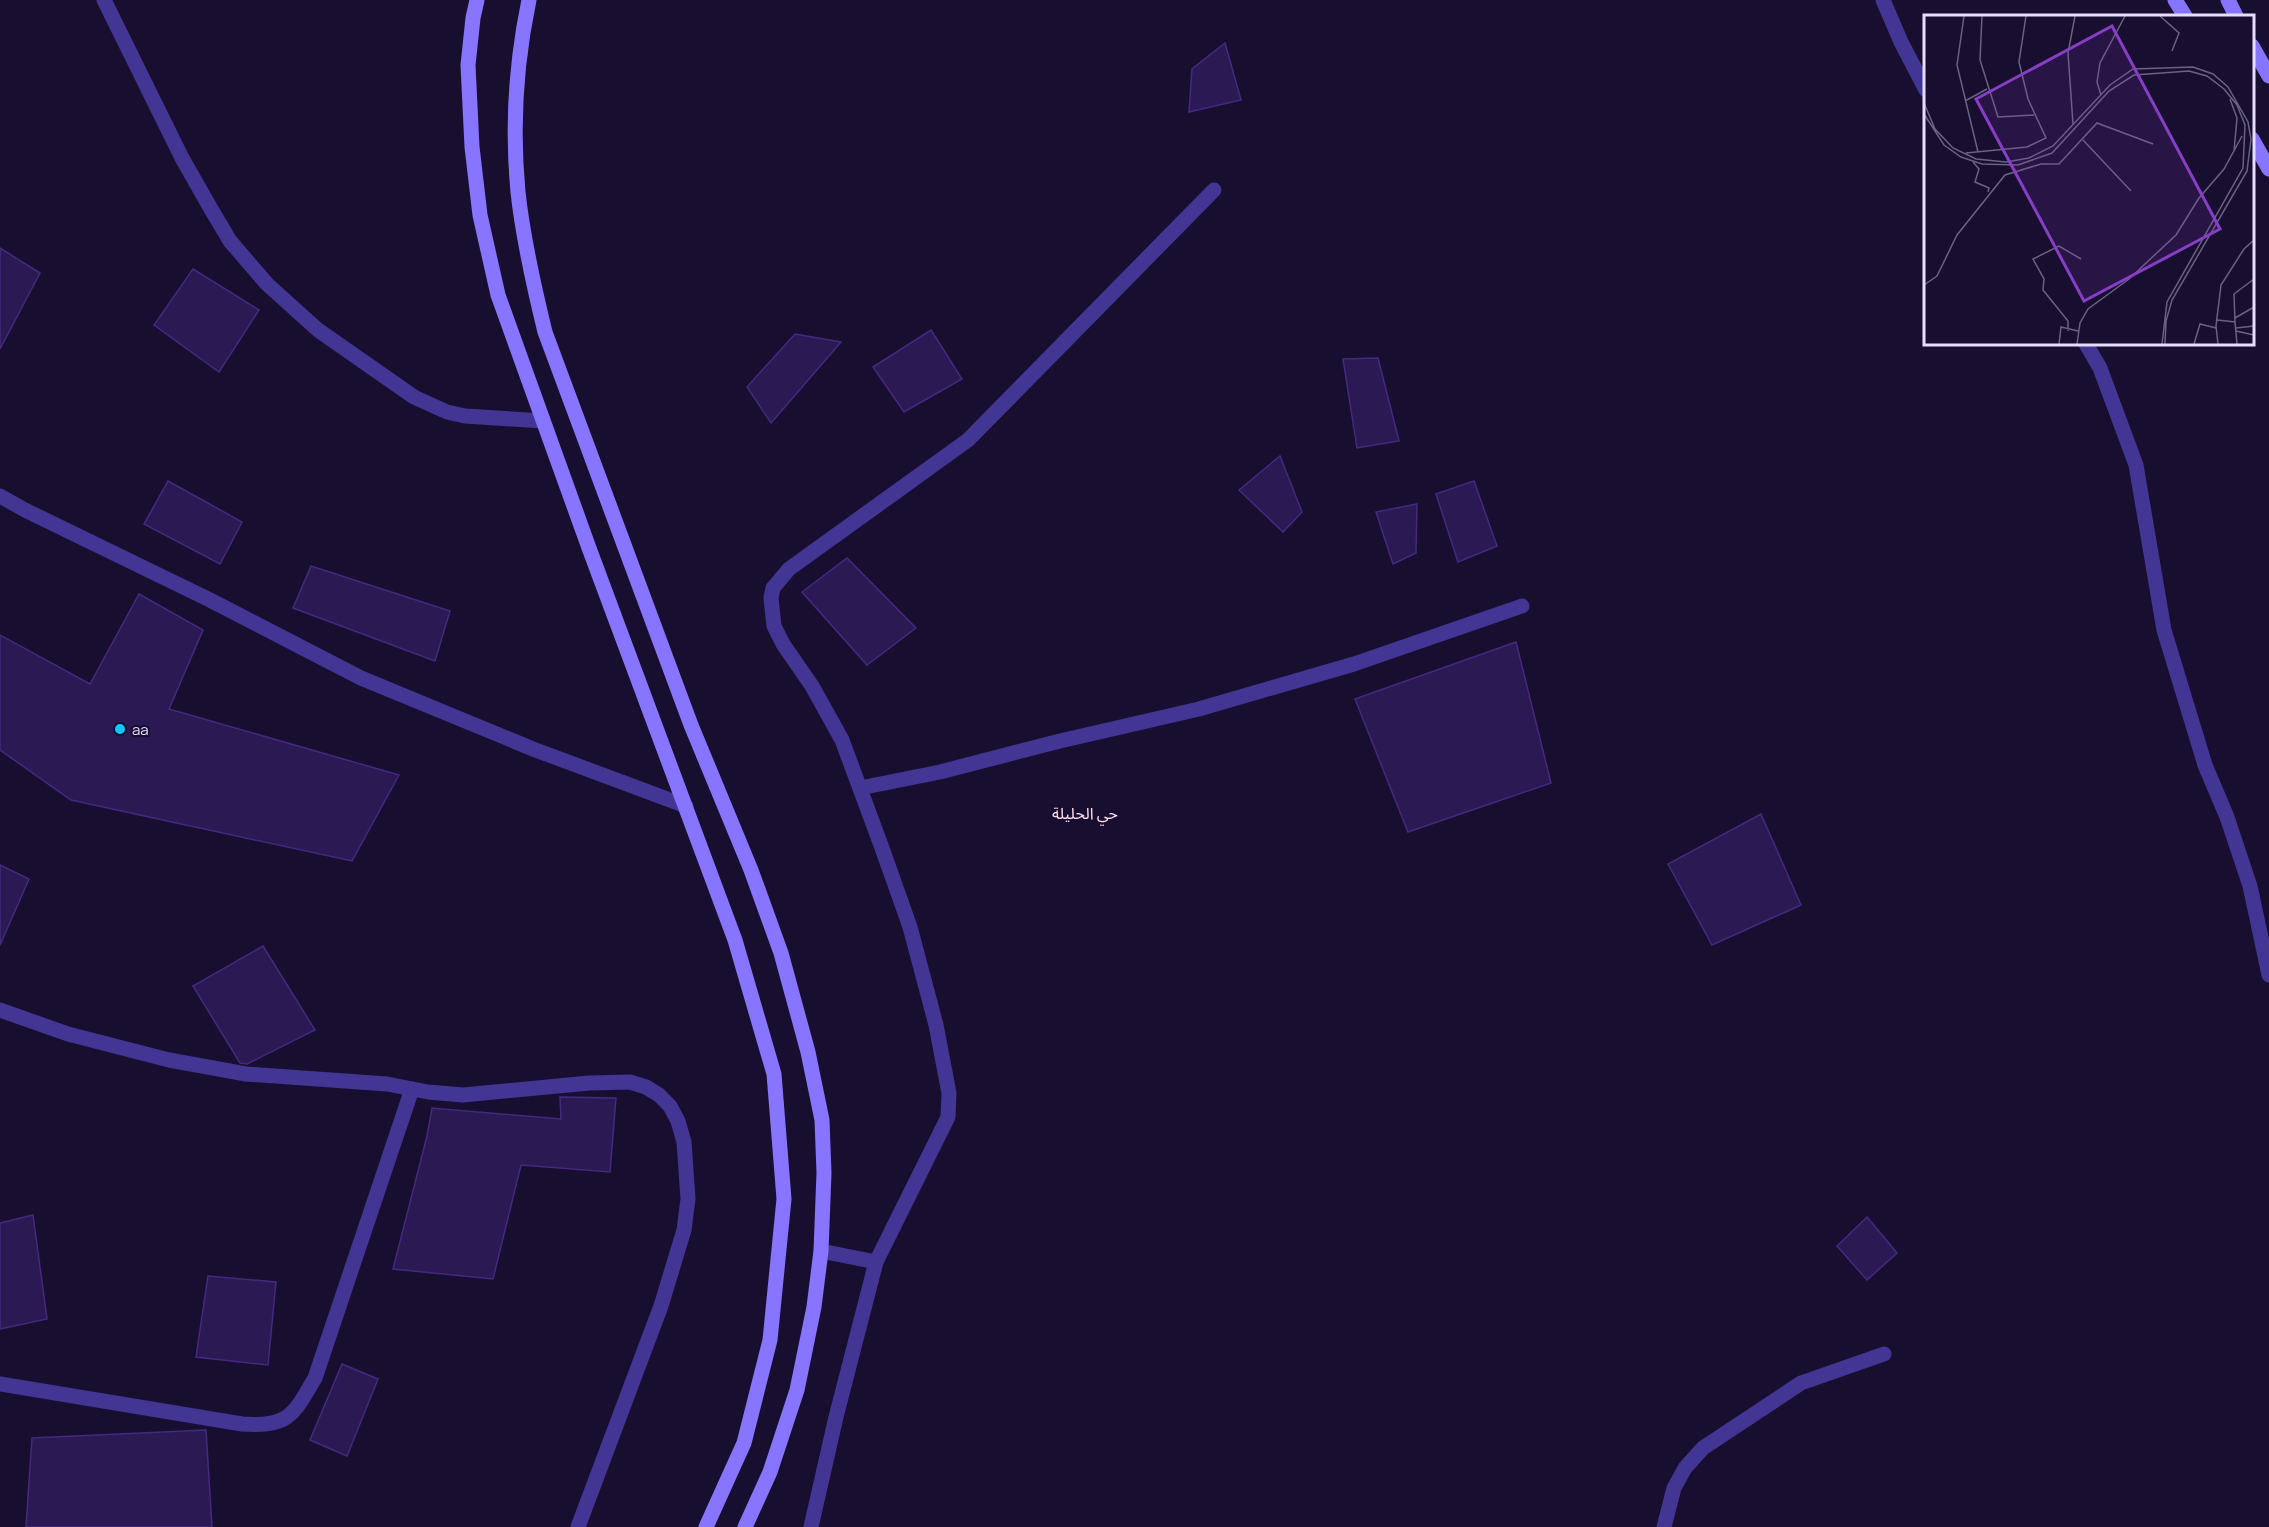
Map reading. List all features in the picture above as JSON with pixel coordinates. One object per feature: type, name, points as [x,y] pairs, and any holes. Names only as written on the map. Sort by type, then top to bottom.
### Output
[{"type":"main road","points":[[477,0],[468,64],[472,147],[480,215],[498,295],[735,940],[774,1074],[784,1199],[770,1340],[744,1443],[706,1527]]},
{"type":"main road","points":[[529,0],[521,40],[516,128],[518,193],[534,285],[545,332],[691,725],[751,870],[781,953],[808,1052],[822,1120],[824,1173],[821,1251],[814,1307],[797,1390],[770,1472],[745,1527]]},
{"type":"main road","points":[[2175,0],[2184,15]]},
{"type":"main road","points":[[2228,0],[2236,15]]},
{"type":"main road","points":[[2254,48],[2269,76]]},
{"type":"main road","points":[[2254,141],[2269,169]]},
{"type":"street","points":[[104,0],[182,158],[211,210],[230,241],[267,284],[318,330],[414,397],[447,412],[465,416],[543,421]]},
{"type":"street","points":[[1883,0],[1924,86]]},
{"type":"street","points":[[811,1527],[836,1417],[876,1262],[948,1117],[950,1108],[946,1069],[910,927],[842,740],[812,686],[783,644],[774,626],[771,598],[773,588],[789,569],[968,440],[1214,190]]},
{"type":"street","points":[[2087,345],[2104,378],[2136,465],[2164,630],[2205,765],[2227,817],[2250,886],[2269,975]]},
{"type":"street","points":[[0,495],[25,510],[210,600],[361,678],[523,744],[686,806]]},
{"type":"street","points":[[860,788],[952,769],[1060,741],[1200,709],[1353,664],[1522,606]]},
{"type":"street","points":[[0,1010],[68,1034],[214,1069],[284,1078],[344,1080],[442,1094],[463,1095],[589,1083],[630,1082],[646,1087],[659,1095],[670,1106],[678,1121],[684,1142],[688,1199],[684,1230],[662,1306],[578,1527]]},
{"type":"street","points":[[0,1384],[242,1424],[264,1425],[283,1420],[298,1407],[315,1378],[412,1089]]},
{"type":"street","points":[[821,1251],[876,1262]]},
{"type":"street","points":[[1664,1527],[1674,1488],[1685,1468],[1703,1448],[1801,1383],[1884,1354]]},
{"type":"building","points":[[1225,43],[1241,100],[1189,112],[1192,69]]},
{"type":"building","points":[[0,248],[40,273],[0,349]]},
{"type":"building","points":[[193,269],[259,310],[219,372],[154,325]]},
{"type":"building","points":[[931,330],[962,379],[904,412],[873,367]]},
{"type":"building","points":[[795,334],[841,342],[771,423],[747,387]]},
{"type":"building","points":[[1378,358],[1399,441],[1357,448],[1343,359]]},
{"type":"building","points":[[1280,456],[1302,512],[1283,532],[1239,490]]},
{"type":"building","points":[[168,481],[242,522],[220,564],[144,524]]},
{"type":"building","points":[[1474,481],[1497,546],[1458,562],[1436,494]]},
{"type":"building","points":[[1417,504],[1416,553],[1393,564],[1376,512]]},
{"type":"building","points":[[847,558],[916,628],[867,665],[802,592]]},
{"type":"building","points":[[311,566],[450,611],[435,661],[293,608]]},
{"type":"building","name":"aa","points":[[139,594],[203,630],[169,709],[399,775],[352,861],[71,800],[0,750],[0,635],[90,684]]},
{"type":"building","points":[[1516,642],[1551,783],[1408,832],[1355,699]]},
{"type":"building","points":[[1761,814],[1801,905],[1712,945],[1668,864]]},
{"type":"building","points":[[0,865],[29,879],[0,945]]},
{"type":"building","points":[[263,946],[315,1030],[247,1064],[240,1063],[193,986]]},
{"type":"building","points":[[560,1097],[616,1098],[610,1172],[521,1165],[493,1279],[393,1269],[432,1108],[561,1119]]},
{"type":"building","points":[[33,1215],[47,1319],[0,1329],[0,1223]]},
{"type":"building","points":[[1867,1217],[1897,1253],[1867,1280],[1837,1246]]},
{"type":"building","points":[[208,1276],[276,1282],[268,1365],[196,1357]]},
{"type":"building","points":[[342,1364],[378,1379],[347,1456],[310,1440]]},
{"type":"building","points":[[206,1430],[212,1527],[26,1527],[32,1438]]},
{"type":"place","name":"aa","points":[[120,729]]},
{"type":"district","name":"حي الحليلة","points":[[1085,813]]}]
